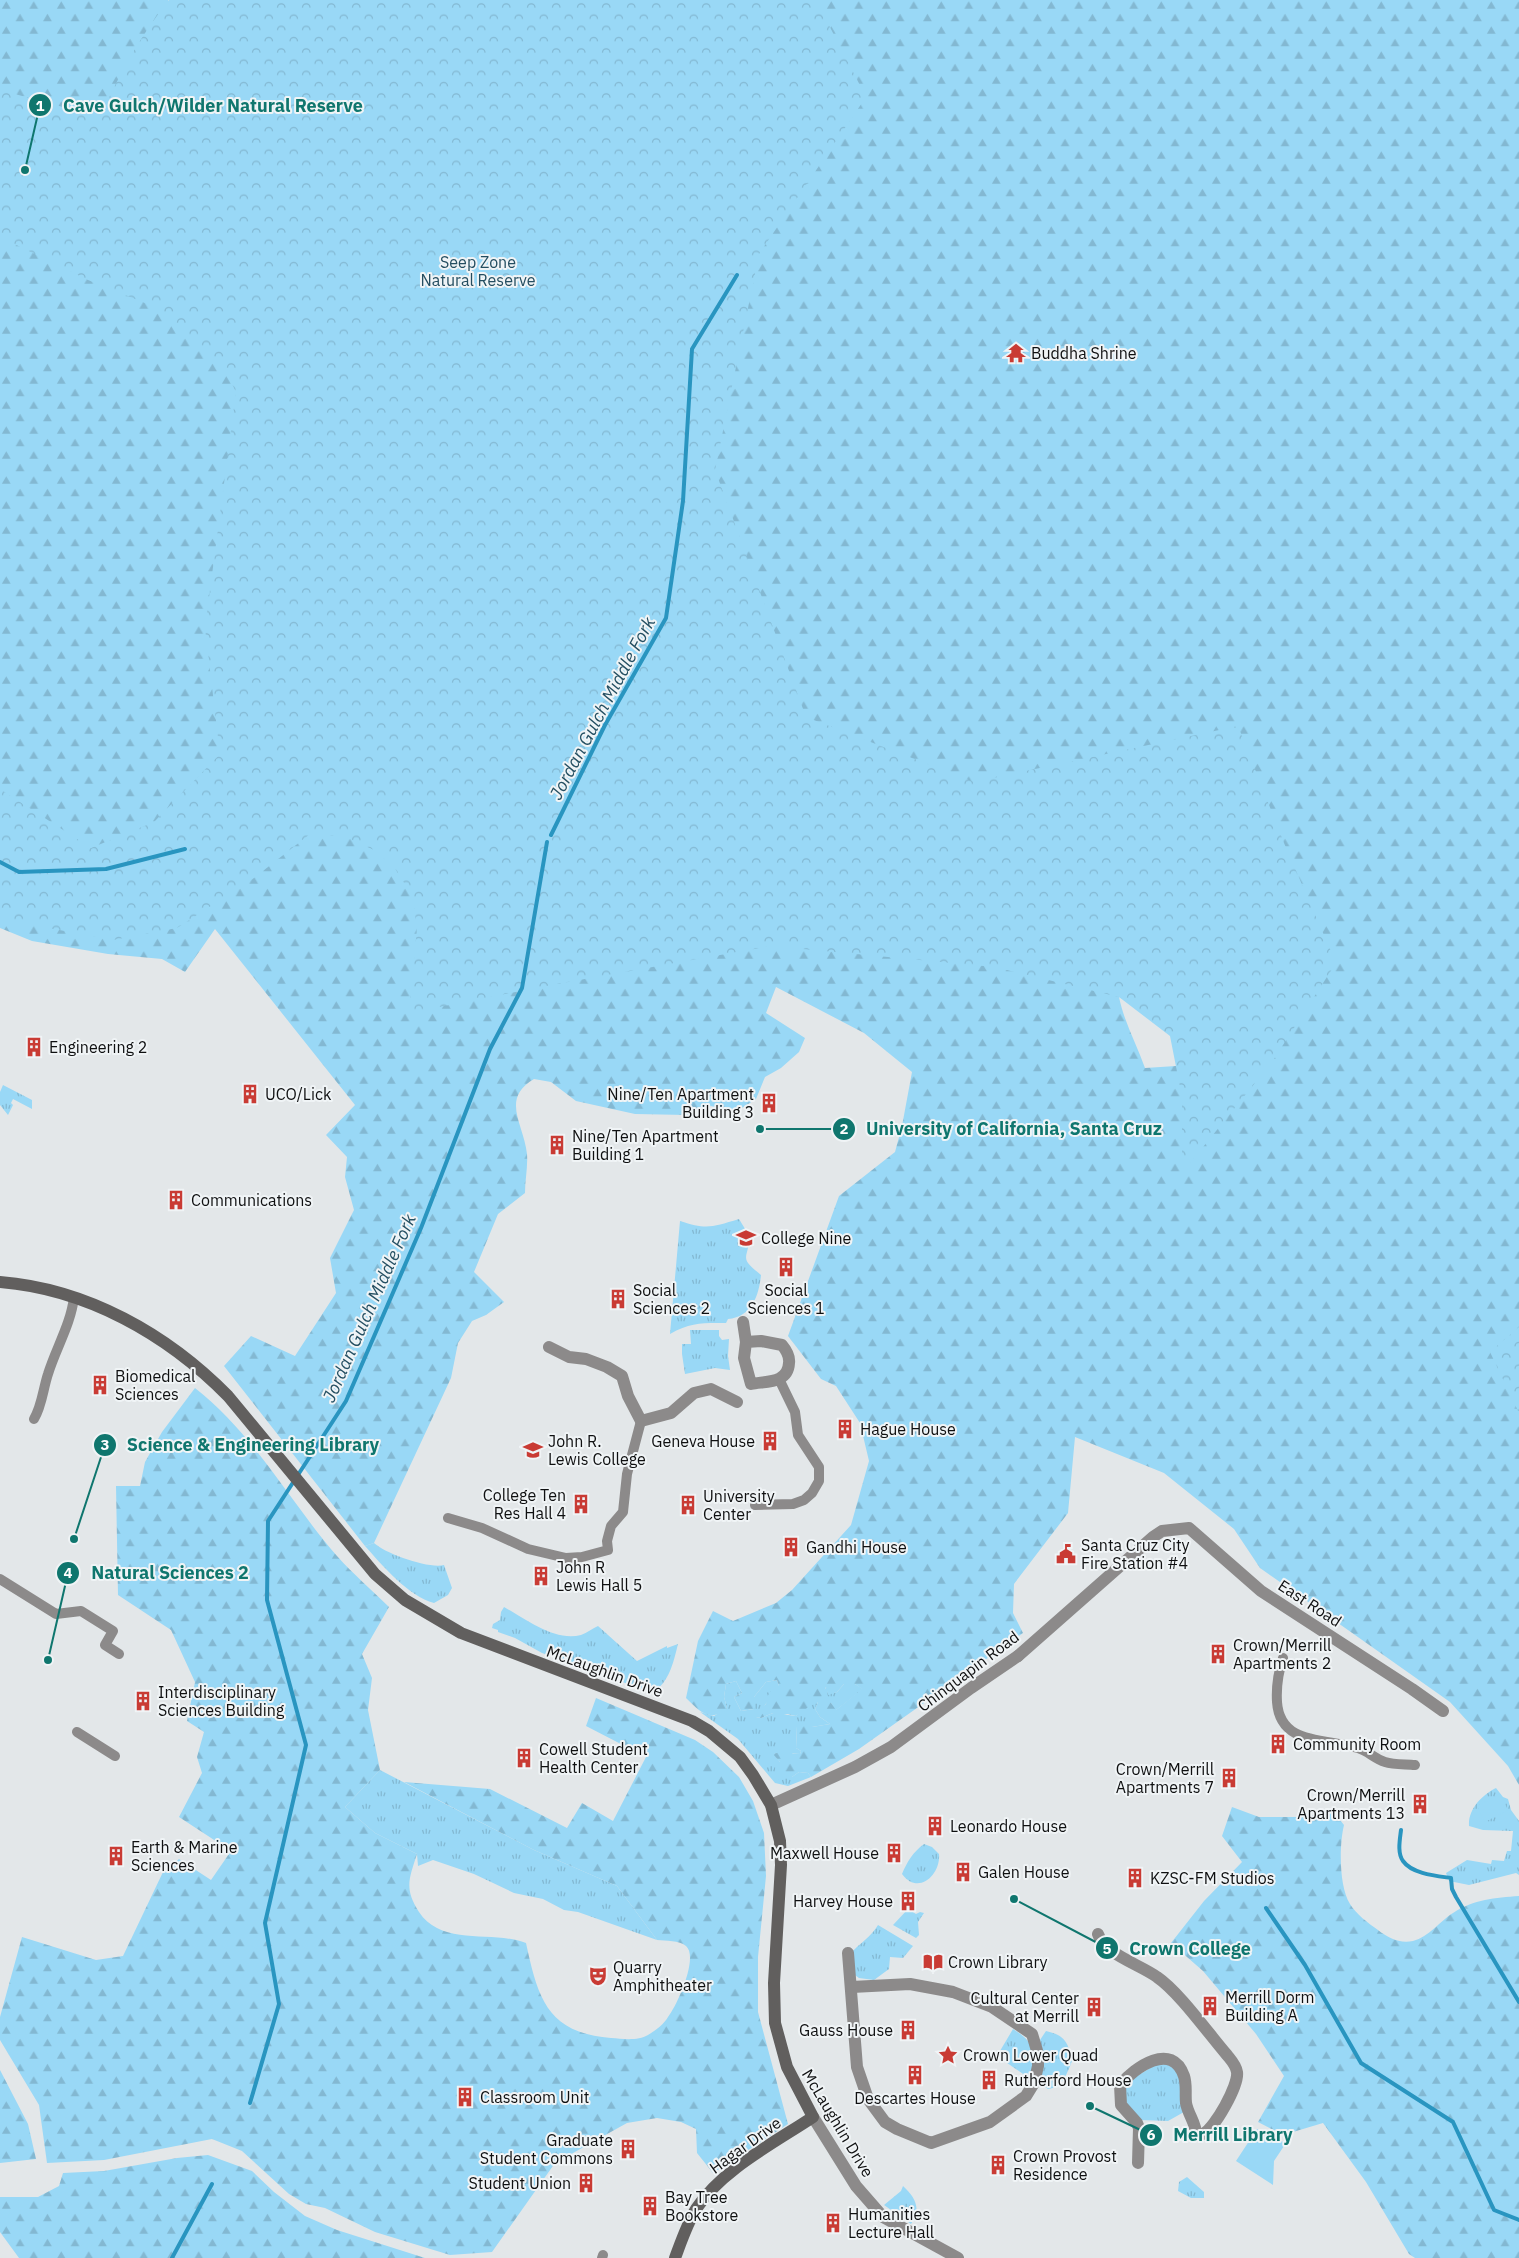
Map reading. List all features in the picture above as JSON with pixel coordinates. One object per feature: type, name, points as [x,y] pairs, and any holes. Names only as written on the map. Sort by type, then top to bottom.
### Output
[{"type":"main road","name":"McLaughlin Drive","points":[[0,1282],[34,1285],[74,1297],[124,1318],[174,1348],[201,1369],[228,1396],[336,1528],[389,1587],[411,1604],[442,1623],[483,1643],[692,1721],[709,1731],[740,1758],[771,1805],[780,1841],[781,1864],[774,1984],[775,2023],[787,2067],[813,2117]]},
{"type":"main road","name":"Hagar Drive","points":[[675,2258],[690,2219],[704,2198],[739,2166],[813,2117]]},
{"type":"street","points":[[34,1418],[38,1412],[48,1373],[64,1334],[74,1297]]},
{"type":"street","points":[[743,1322],[746,1342],[744,1358],[751,1384],[779,1380],[789,1369],[790,1357],[787,1350],[776,1343],[746,1342]]},
{"type":"street","points":[[448,1518],[482,1528],[528,1549],[566,1558],[582,1557],[608,1550],[607,1541],[611,1526],[623,1512],[627,1474],[641,1421],[630,1402],[622,1376],[608,1366],[586,1359],[569,1357],[549,1347]]},
{"type":"street","points":[[756,1505],[793,1504],[812,1493],[819,1481],[818,1467],[798,1435],[795,1412],[779,1380]]},
{"type":"street","points":[[641,1421],[671,1413],[694,1393],[712,1389],[737,1402]]},
{"type":"street","name":"East Road","points":[[1162,1532],[1189,1528],[1261,1591],[1443,1711]]},
{"type":"street","name":"Chinquapin Road","points":[[771,1805],[855,1767],[891,1747],[1018,1656],[1137,1549],[1162,1532]]},
{"type":"street","points":[[0,1579],[56,1614],[81,1611],[97,1621],[113,1632],[105,1645],[119,1654]]},
{"type":"street","points":[[1283,1658],[1277,1676],[1278,1707],[1283,1724],[1289,1730],[1306,1737],[1360,1748],[1385,1762],[1415,1764]]},
{"type":"street","points":[[78,1732],[115,1756]]},
{"type":"street","points":[[1098,1934],[1101,1942],[1110,1951],[1141,1967],[1166,1985],[1236,2067],[1237,2078],[1229,2099],[1208,2130],[1196,2136],[1196,2130],[1188,2111],[1185,2078],[1181,2069],[1170,2059],[1162,2057],[1152,2060],[1131,2073],[1120,2085],[1121,2105],[1137,2123],[1139,2128],[1138,2163]]},
{"type":"street","points":[[848,1953],[857,2067],[868,2099],[886,2122],[897,2129],[931,2143],[990,2122],[1026,2096],[1034,2083],[1038,2054],[1032,2034],[992,2007],[953,1992],[910,1984],[852,1988]]},
{"type":"street","name":"McLaughlin Drive","points":[[813,2117],[856,2186],[884,2216],[958,2258]]},
{"type":"green space","points":[[0,0],[168,0],[190,33],[351,0],[1519,0],[1519,1785],[1508,1766],[1450,1702],[1260,1568],[1234,1529],[1164,1473],[1075,1437],[1068,1513],[1014,1584],[1013,1613],[1023,1633],[859,1749],[811,1777],[808,1773],[799,1772],[792,1777],[779,1780],[775,1768],[780,1762],[773,1754],[788,1750],[793,1754],[800,1754],[801,1751],[796,1748],[797,1726],[810,1723],[812,1727],[830,1724],[820,1717],[815,1709],[818,1702],[826,1699],[836,1710],[862,1689],[855,1684],[844,1684],[837,1692],[828,1695],[826,1687],[821,1698],[796,1716],[787,1714],[777,1717],[773,1713],[761,1718],[756,1717],[755,1713],[766,1704],[767,1697],[774,1686],[779,1686],[777,1680],[766,1682],[754,1697],[754,1709],[741,1711],[734,1697],[742,1693],[736,1681],[726,1684],[724,1697],[727,1708],[716,1715],[705,1714],[686,1698],[698,1641],[713,1611],[733,1621],[776,1603],[792,1590],[851,1525],[869,1461],[860,1423],[836,1386],[821,1379],[788,1336],[839,1196],[895,1152],[912,1072],[864,1033],[776,987],[766,1013],[805,1038],[799,1052],[781,1068],[765,1077],[756,1099],[742,1108],[729,1110],[711,1106],[687,1115],[635,1114],[576,1101],[551,1082],[534,1079],[524,1087],[518,1095],[516,1104],[527,1154],[525,1193],[498,1214],[474,1272],[504,1302],[486,1315],[472,1321],[458,1343],[451,1378],[374,1543],[365,1546],[224,1366],[251,1336],[295,1356],[336,1293],[330,1258],[354,1210],[345,1177],[347,1157],[326,1135],[355,1105],[215,929],[185,972],[162,959],[108,954],[32,941],[0,928]],"holes":[[[1119,997],[1202,1040],[1176,1066],[1145,1068],[1127,1024]]]},
{"type":"green space","name":"Seep Zone Natural Reserve","points":[[169,0],[816,0],[866,97],[759,254],[715,470],[806,717],[974,782],[1238,726],[1284,843],[1336,963],[1272,1062],[1182,1173],[1182,1097],[1170,1036],[1119,997],[994,967],[771,946],[551,985],[409,1013],[417,928],[414,907],[408,889],[394,867],[374,850],[350,839],[324,834],[310,834],[254,878],[177,928],[113,940],[0,919],[0,789],[91,848],[154,822],[220,754],[205,628],[236,392],[221,362],[145,303],[88,280],[0,237],[0,90],[100,117],[131,56]]},
{"type":"green space","points":[[3,1085],[32,1100],[32,1109],[13,1099],[11,1103],[13,1105],[8,1115],[0,1105],[0,1092]]},
{"type":"green space","points":[[739,1219],[750,1237],[746,1255],[747,1261],[761,1275],[753,1304],[743,1314],[728,1319],[726,1323],[691,1325],[670,1334],[680,1221],[697,1226],[710,1226]]},
{"type":"green space","points":[[1519,1327],[1519,1413],[1490,1352]]},
{"type":"green space","points":[[690,1330],[719,1330],[719,1336],[722,1340],[729,1339],[728,1356],[730,1370],[715,1368],[685,1374],[682,1344],[691,1344]]},
{"type":"green space","points":[[195,1388],[216,1406],[253,1447],[337,1556],[389,1607],[362,1654],[372,1678],[368,1710],[380,1770],[345,1807],[375,1833],[417,1854],[409,1884],[411,1897],[419,1912],[429,1923],[441,1930],[454,1934],[513,1939],[526,1943],[530,1963],[541,1996],[559,2020],[572,2029],[589,2035],[630,2039],[648,2035],[664,2022],[681,1993],[690,1960],[686,1946],[672,1941],[657,1940],[617,1886],[534,1850],[404,1782],[490,1789],[567,1828],[582,1803],[613,1821],[646,1757],[586,1726],[596,1698],[695,1740],[713,1752],[739,1777],[753,1801],[764,1833],[766,1876],[758,1957],[758,2012],[788,2124],[713,2173],[697,2153],[696,2129],[681,2122],[657,2118],[627,2123],[555,2163],[492,2252],[450,2255],[375,2232],[325,2208],[306,2204],[289,2194],[242,2151],[212,2139],[104,2160],[47,2163],[39,2105],[0,2040],[0,2017],[22,1937],[96,1960],[123,1956],[163,1872],[179,1859],[211,1880],[231,1851],[179,1817],[202,1773],[197,1757],[204,1732],[187,1721],[195,1682],[171,1630],[118,1595],[116,1486],[140,1486],[145,1462],[162,1432]]},
{"type":"green space","points":[[374,1543],[388,1552],[408,1560],[428,1565],[444,1565],[452,1588],[448,1595],[434,1603],[425,1600],[405,1587],[365,1546]]},
{"type":"green space","points":[[504,1607],[541,1628],[561,1635],[581,1635],[598,1626],[637,1661],[667,1646],[667,1648],[678,1644],[673,1663],[661,1686],[656,1690],[642,1689],[542,1653],[515,1638],[498,1632],[498,1630],[492,1628],[493,1624],[500,1620]]},
{"type":"green space","points":[[777,1680],[779,1686],[756,1717],[761,1718],[773,1713],[796,1716],[827,1687],[828,1694],[837,1692],[844,1684],[855,1684],[863,1689],[835,1711],[831,1703],[818,1702],[815,1709],[820,1717],[830,1724],[812,1727],[797,1726],[796,1748],[801,1751],[800,1754],[774,1754],[787,1777],[792,1777],[799,1772],[808,1773],[811,1777],[788,1786],[775,1783],[738,1739],[700,1712],[714,1716],[727,1708],[724,1697],[726,1684],[736,1681],[742,1693],[734,1697],[741,1711],[754,1709],[754,1697],[766,1682]]},
{"type":"green space","points":[[380,1770],[534,1850],[617,1886],[657,1940],[578,1912],[564,1910],[543,1899],[514,1893],[474,1874],[433,1860],[418,1866],[417,1854],[375,1833],[345,1807]]},
{"type":"green space","points":[[1496,1788],[1503,1797],[1508,1799],[1511,1810],[1519,1821],[1519,1875],[1516,1873],[1469,1885],[1449,1881],[1446,1873],[1467,1860],[1491,1864],[1492,1860],[1504,1861],[1507,1851],[1511,1851],[1513,1831],[1483,1830],[1469,1826],[1473,1808],[1486,1794]]},
{"type":"green space","points":[[1500,1794],[1508,1810],[1485,1822],[1477,1806]]},
{"type":"green space","points":[[1232,1807],[1259,1817],[1299,1817],[1329,1813],[1336,1815],[1344,1825],[1341,1843],[1341,1866],[1346,1897],[1362,1918],[1394,1940],[1408,1942],[1419,1939],[1448,1916],[1461,1908],[1477,1902],[1519,1896],[1519,2258],[1415,2258],[1409,2254],[1366,2182],[1323,2123],[1283,2135],[1258,2122],[1284,2076],[1256,2034],[1203,1971],[1171,1943],[1204,1901],[1242,1862],[1222,1836]]},
{"type":"green space","points":[[924,1844],[932,1847],[939,1854],[939,1862],[927,1880],[915,1883],[908,1880],[902,1874],[911,1858]]},
{"type":"green space","points":[[908,1909],[916,1914],[924,1913],[918,1922],[919,1935],[916,1938],[893,1925]]},
{"type":"green space","points":[[878,1925],[913,1946],[903,1958],[890,1957],[889,1969],[874,1980],[859,1978],[852,1973],[851,1953]]},
{"type":"green space","points":[[1013,2029],[1029,2042],[1031,2047],[1033,2072],[1026,2076],[997,2056]]},
{"type":"green space","points":[[1046,2031],[1058,2035],[1064,2040],[1073,2059],[1067,2074],[1061,2082],[1048,2089],[1038,2082],[1043,2053],[1040,2040]]},
{"type":"green space","points":[[1162,2061],[1181,2073],[1184,2112],[1168,2121],[1140,2120],[1129,2110],[1123,2092],[1132,2079]]},
{"type":"green space","points":[[0,2070],[28,2124],[36,2159],[0,2163]]},
{"type":"green space","points":[[1257,2129],[1268,2136],[1286,2143],[1274,2161],[1273,2185],[1236,2161]]},
{"type":"green space","points":[[208,2155],[252,2171],[274,2192],[305,2216],[337,2230],[425,2258],[19,2258],[0,2232],[0,2197],[38,2197],[59,2186],[63,2173],[104,2171],[177,2158]]},
{"type":"green space","points":[[1187,2177],[1204,2192],[1204,2198],[1191,2198],[1178,2191],[1179,2182]]},
{"type":"green space","points":[[903,2186],[911,2194],[916,2204],[916,2213],[911,2224],[884,2205],[901,2191]]},
{"type":"waterway","name":"Jordan Gulch Middle Fork","points":[[551,835],[605,725],[666,618],[683,501],[692,349],[737,275]]},
{"type":"waterway","name":"Jordan Gulch Middle Fork","points":[[250,2103],[279,2004],[265,1923],[306,1745],[267,1600],[268,1521],[346,1401],[421,1228],[490,1049],[522,988],[547,842]]},
{"type":"waterway","points":[[0,862],[19,872],[106,869],[185,849]]},
{"type":"waterway","points":[[1401,1830],[1399,1850],[1403,1861],[1418,1872],[1451,1878],[1452,1889],[1456,1897],[1519,2002]]},
{"type":"waterway","points":[[1266,1908],[1305,1965],[1361,2063],[1453,2122],[1494,2210],[1519,2220]]},
{"type":"waterway","name":"Jordan Gulch Middle Fork","points":[[172,2258],[212,2184]]},
{"type":"place","name":"Cave Gulch/Wilder Natural Reserve","points":[[25,170]]},
{"type":"place","name":"Buddha Shrine","points":[[1016,353]]},
{"type":"place","name":"Engineering 2","points":[[34,1047]]},
{"type":"place","name":"UCO/Lick","points":[[250,1094]]},
{"type":"place","name":"Nine/Ten Apartment Building 3","points":[[769,1103]]},
{"type":"place","name":"University of California, Santa Cruz","points":[[760,1129]]},
{"type":"place","name":"Nine/Ten Apartment Building 1","points":[[557,1145]]},
{"type":"place","name":"Communications","points":[[176,1200]]},
{"type":"place","name":"College Nine","points":[[746,1238]]},
{"type":"place","name":"Social Sciences 1","points":[[786,1267]]},
{"type":"place","name":"Social Sciences 2","points":[[618,1299]]},
{"type":"place","name":"Biomedical Sciences","points":[[100,1385]]},
{"type":"place","name":"Hague House","points":[[845,1429]]},
{"type":"place","name":"Geneva House","points":[[770,1441]]},
{"type":"place","name":"John R. Lewis College","points":[[533,1450]]},
{"type":"place","name":"College Ten Res Hall 4","points":[[581,1504]]},
{"type":"place","name":"University Center","points":[[688,1505]]},
{"type":"place","name":"Science & Engineering Library","points":[[74,1539]]},
{"type":"place","name":"Gandhi House","points":[[791,1547]]},
{"type":"place","name":"Santa Cruz City Fire Station #4","points":[[1066,1554]]},
{"type":"place","name":"John R Lewis Hall 5","points":[[541,1576]]},
{"type":"place","name":"Crown/Merrill Apartments 2","points":[[1218,1654]]},
{"type":"place","name":"Natural Sciences 2","points":[[48,1660]]},
{"type":"place","name":"Interdisciplinary Sciences Building","points":[[143,1701]]},
{"type":"place","name":"Community Room","points":[[1278,1744]]},
{"type":"place","name":"Cowell Student Health Center","points":[[524,1758]]},
{"type":"place","name":"Crown/Merrill Apartments 7","points":[[1229,1778]]},
{"type":"place","name":"Crown/Merrill Apartments 13","points":[[1420,1804]]},
{"type":"place","name":"Leonardo House","points":[[935,1826]]},
{"type":"place","name":"Maxwell House","points":[[894,1853]]},
{"type":"place","name":"Earth & Marine Sciences","points":[[116,1856]]},
{"type":"place","name":"Galen House","points":[[963,1872]]},
{"type":"place","name":"KZSC-FM Studios","points":[[1135,1878]]},
{"type":"place","name":"Crown College","points":[[1014,1899]]},
{"type":"place","name":"Harvey House","points":[[908,1901]]},
{"type":"place","name":"Crown Library","points":[[933,1962]]},
{"type":"place","name":"Quarry Amphitheater","points":[[598,1976]]},
{"type":"place","name":"Merrill Dorm Building A","points":[[1210,2006]]},
{"type":"place","name":"Cultural Center at Merrill","points":[[1094,2007]]},
{"type":"place","name":"Gauss House","points":[[908,2030]]},
{"type":"place","name":"Crown Lower Quad","points":[[948,2055]]},
{"type":"place","name":"Descartes House","points":[[915,2075]]},
{"type":"place","name":"Rutherford House","points":[[989,2080]]},
{"type":"place","name":"Classroom Unit","points":[[465,2097]]},
{"type":"place","name":"Merrill Library","points":[[1090,2106]]},
{"type":"place","name":"Graduate Student Commons","points":[[628,2149]]},
{"type":"place","name":"Crown Provost Residence","points":[[998,2165]]},
{"type":"place","name":"Student Union","points":[[586,2183]]},
{"type":"place","name":"Bay Tree Bookstore","points":[[650,2206]]},
{"type":"place","name":"Humanities Lecture Hall","points":[[833,2223]]}]
